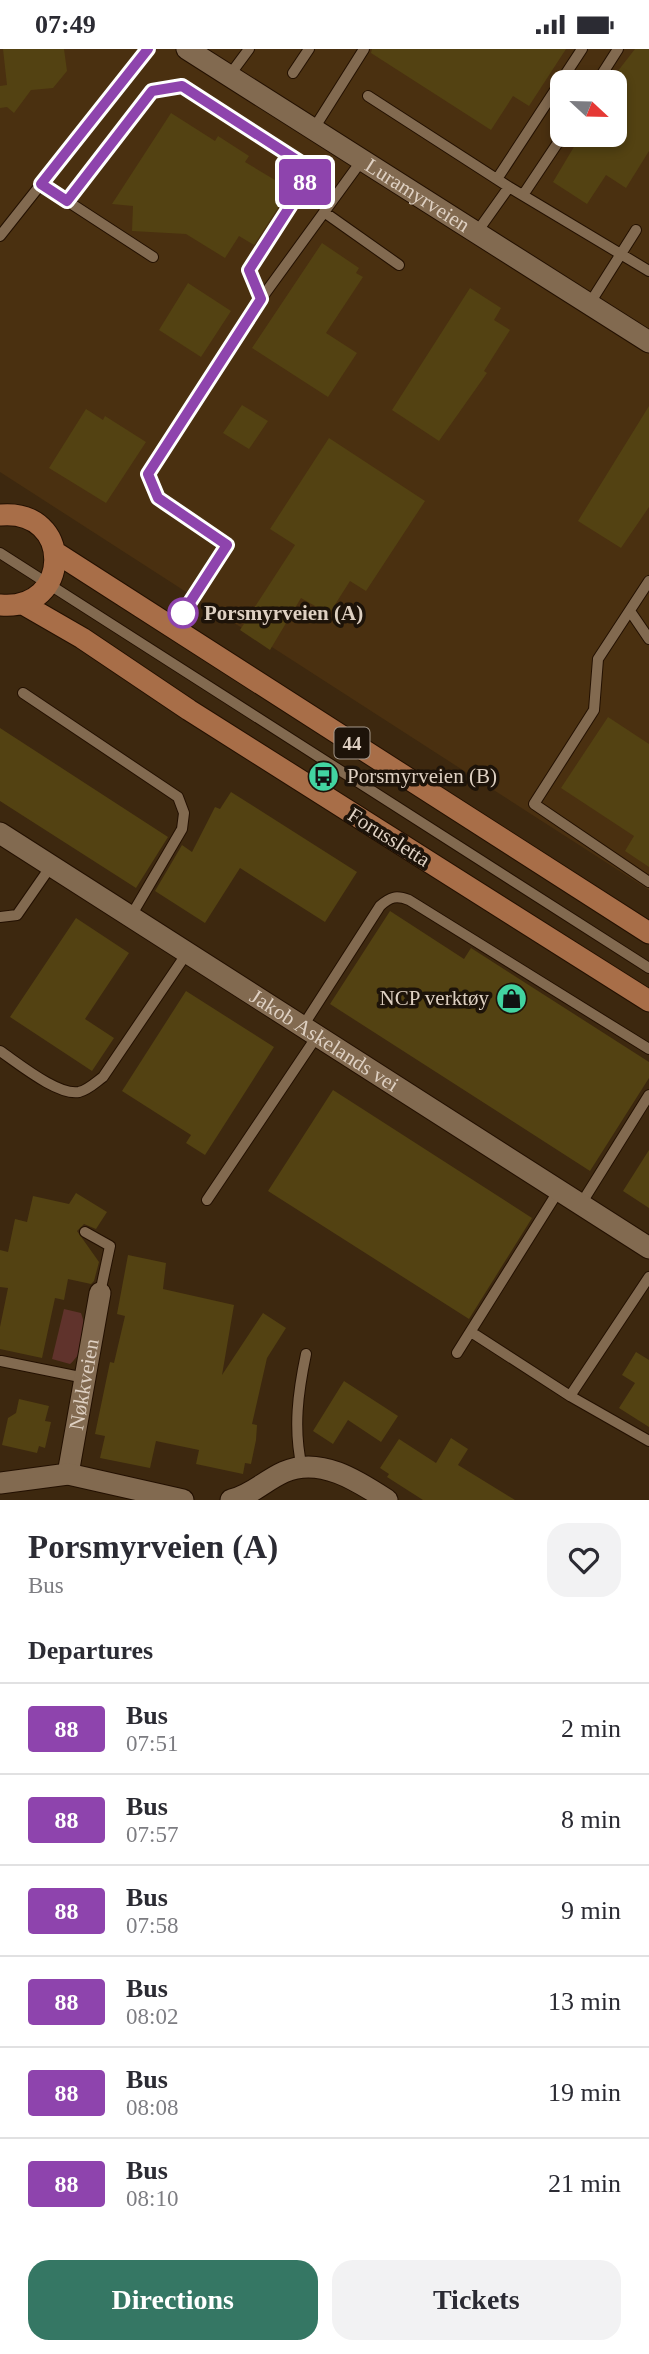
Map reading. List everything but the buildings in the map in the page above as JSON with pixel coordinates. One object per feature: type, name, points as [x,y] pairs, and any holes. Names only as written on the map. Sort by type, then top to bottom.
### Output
[{"type":"main road","name":"44","points":[[0,515],[15,513],[34,520],[48,533],[55,552],[649,933]]},
{"type":"main road","points":[[6,605],[38,596],[49,584],[55,569],[55,552]]},
{"type":"main road","name":"Forussletta","points":[[6,605],[82,638],[189,711],[649,1001]]},
{"type":"street","name":"Luramyrveien","points":[[187,49],[649,342]]},
{"type":"street","name":"Jakob Askelands vei","points":[[0,833],[649,1248]]},
{"type":"street","name":"Nøkkveien","points":[[68,1475],[100,1293]]},
{"type":"street","points":[[230,1500],[248,1496],[284,1472],[314,1467],[337,1473],[387,1500]]},
{"type":"street","points":[[0,1483],[68,1475],[183,1500]]},
{"type":"lane","points":[[0,236],[148,49]]},
{"type":"lane","points":[[229,76],[249,49]]},
{"type":"lane","points":[[292,49],[307,53],[293,73]]},
{"type":"lane","points":[[313,130],[364,49]]},
{"type":"lane","points":[[498,179],[582,49]]},
{"type":"lane","points":[[605,70],[618,49]]},
{"type":"lane","points":[[67,201],[152,91],[182,86],[303,164],[305,183],[249,270],[261,299]]},
{"type":"lane","points":[[368,96],[509,187],[649,271]]},
{"type":"lane","points":[[523,195],[555,147]]},
{"type":"lane","points":[[183,613],[227,545],[158,498],[148,474],[261,299],[362,160]]},
{"type":"lane","points":[[41,184],[153,257]]},
{"type":"lane","points":[[477,232],[509,187]]},
{"type":"lane","points":[[324,212],[399,265]]},
{"type":"lane","points":[[590,303],[636,230]]},
{"type":"lane","points":[[0,553],[649,968]]},
{"type":"lane","points":[[649,581],[598,659],[594,710],[534,804],[649,882]]},
{"type":"lane","points":[[629,611],[649,639]]},
{"type":"lane","points":[[23,693],[178,797],[184,813],[183,829],[131,916]]},
{"type":"lane","points":[[0,917],[18,915],[51,866]]},
{"type":"lane","points":[[208,1200],[310,1031],[380,906],[389,898],[398,896],[409,900],[649,1049]]},
{"type":"lane","points":[[0,1051],[61,1090],[78,1092],[87,1088],[103,1077],[187,953]]},
{"type":"lane","points":[[581,1204],[649,1095]]},
{"type":"lane","points":[[457,1353],[559,1190]]},
{"type":"lane","points":[[85,1232],[110,1245],[100,1293]]},
{"type":"lane","points":[[570,1396],[649,1277]]},
{"type":"lane","points":[[471,1332],[570,1396],[649,1441]]},
{"type":"lane","points":[[302,1468],[297,1445],[296,1419],[306,1354]]},
{"type":"lane","points":[[1,1361],[85,1378]]},
{"type":"shaded area","points":[[0,49],[649,49],[649,890],[0,472]]},
{"type":"shaded area","points":[[64,1309],[81,1313],[84,1327],[79,1353],[70,1364],[52,1359]]},
{"type":"bus line","name":"88","points":[[148,49],[41,184],[67,201],[152,91],[182,86],[303,164],[305,183],[249,270],[261,299],[148,474],[158,498],[227,545],[183,613]]},
{"type":"place","name":"Porsmyrveien (A)","points":[[183,613]]},
{"type":"place","name":"Porsmyrveien (B)","points":[[324,776]]},
{"type":"place","name":"NCP verktøy","points":[[512,998]]}]
